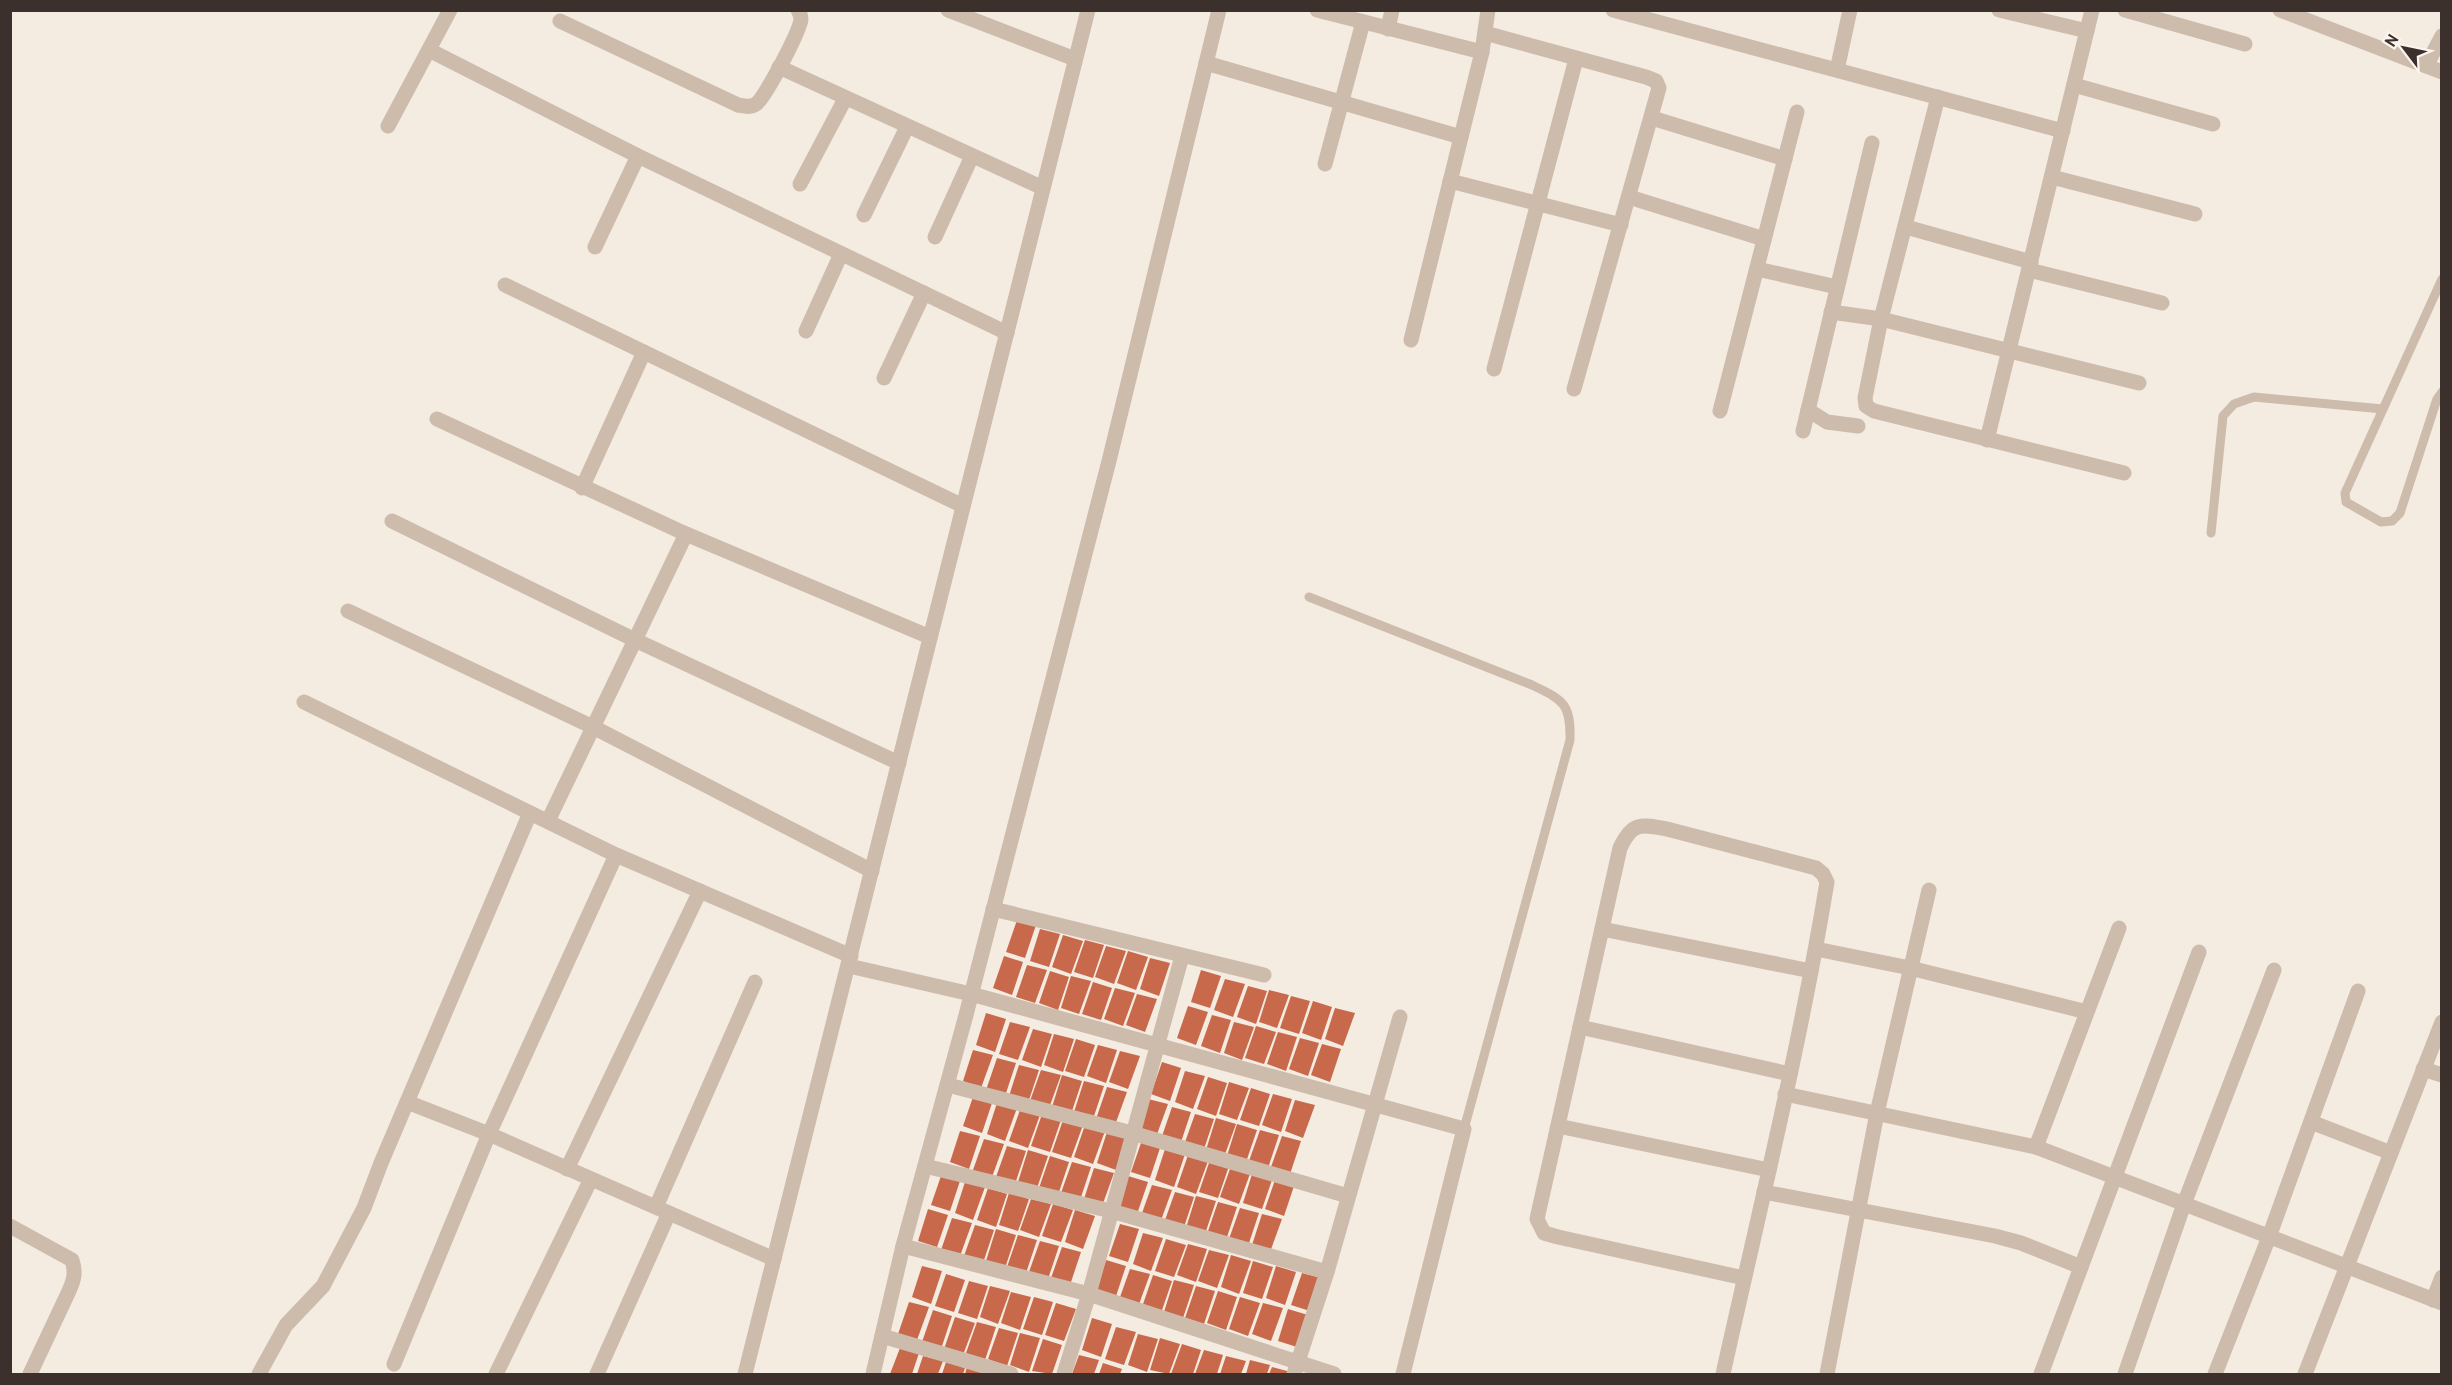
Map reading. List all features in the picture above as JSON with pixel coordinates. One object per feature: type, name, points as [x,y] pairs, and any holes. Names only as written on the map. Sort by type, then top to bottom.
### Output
[{"type":"street","points":[[388,126],[450,10]]},
{"type":"street","points":[[560,21],[738,105],[751,107],[759,103],[799,27],[801,17],[798,10]]},
{"type":"street","points":[[948,10],[969,14],[1075,59]]},
{"type":"street","points":[[745,1374],[1088,10]]},
{"type":"street","points":[[873,1374],[903,1246],[948,1085],[1106,473],[1219,10]]},
{"type":"street","points":[[1317,10],[1482,52]]},
{"type":"street","points":[[1388,29],[1392,10]]},
{"type":"street","points":[[1412,340],[1482,52],[1488,10]]},
{"type":"street","points":[[1613,10],[2063,131]]},
{"type":"street","points":[[1837,70],[1850,10]]},
{"type":"street","points":[[1999,10],[2087,31]]},
{"type":"street","points":[[1988,440],[2092,10]]},
{"type":"street","points":[[2125,10],[2245,44]]},
{"type":"street","points":[[2280,10],[2442,72]]},
{"type":"street","points":[[1325,164],[1363,22]]},
{"type":"street","points":[[1485,33],[1656,81],[1659,88],[1574,389]]},
{"type":"street","points":[[2426,66],[2442,36]]},
{"type":"street","points":[[429,50],[638,156],[1007,333]]},
{"type":"street","points":[[1494,369],[1576,59]]},
{"type":"street","points":[[1206,63],[1461,137]]},
{"type":"street","points":[[779,68],[1043,188]]},
{"type":"street","points":[[2074,85],[2214,124]]},
{"type":"street","points":[[1938,98],[1881,319],[1865,398],[1866,406],[1874,411],[2124,473]]},
{"type":"street","points":[[801,184],[845,99]]},
{"type":"street","points":[[1720,411],[1797,112]]},
{"type":"street","points":[[1652,118],[1785,159]]},
{"type":"street","points":[[864,215],[907,127]]},
{"type":"street","points":[[1803,431],[1872,143]]},
{"type":"street","points":[[595,247],[638,156]]},
{"type":"street","points":[[935,237],[972,156]]},
{"type":"street","points":[[2052,177],[2195,214]]},
{"type":"street","points":[[1450,181],[1621,225]]},
{"type":"street","points":[[1629,197],[1764,239]]},
{"type":"street","points":[[1906,227],[2030,266],[2162,303]]},
{"type":"street","points":[[806,331],[842,254]]},
{"type":"street","points":[[1757,268],[1837,286]]},
{"type":"street","points":[[505,285],[963,506]]},
{"type":"street","points":[[884,378],[924,293]]},
{"type":"street","points":[[1832,312],[1881,319],[2139,383]]},
{"type":"street","points":[[582,488],[644,352]]},
{"type":"street","points":[[1808,410],[1827,422],[1858,426]]},
{"type":"street","points":[[437,419],[582,488],[686,534],[930,637]]},
{"type":"street","points":[[392,521],[635,640],[899,763]]},
{"type":"street","points":[[548,821],[686,534]]},
{"type":"street","points":[[348,612],[593,727],[872,871]]},
{"type":"street","points":[[304,702],[616,855],[700,891],[850,961],[1464,1129],[1403,1374]]},
{"type":"street","points":[[259,1374],[286,1325],[323,1286],[364,1208],[530,813]]},
{"type":"street","points":[[1723,1374],[1790,1074],[1816,949],[1827,882],[1816,868],[1647,825],[1635,827],[1626,835],[1620,848],[1537,1219],[1544,1233],[1744,1278]]},
{"type":"street","points":[[394,1364],[489,1134],[616,855]]},
{"type":"street","points":[[1827,1374],[1877,1113],[1929,890]]},
{"type":"street","points":[[567,1169],[700,891]]},
{"type":"street","points":[[993,909],[1264,975]]},
{"type":"street","points":[[2036,1147],[2119,928]]},
{"type":"street","points":[[1602,929],[1811,971]]},
{"type":"street","points":[[1816,949],[1910,968],[2087,1012]]},
{"type":"street","points":[[2041,1374],[2199,952]]},
{"type":"street","points":[[1064,1374],[1089,1294],[1182,956]]},
{"type":"street","points":[[2125,1374],[2184,1204],[2274,970]]},
{"type":"street","points":[[597,1374],[755,982]]},
{"type":"street","points":[[2214,1374],[2269,1237],[2358,991]]},
{"type":"street","points":[[1296,1369],[1327,1272],[1400,1017]]},
{"type":"street","points":[[2305,1374],[2442,1022]]},
{"type":"street","points":[[1580,1027],[1790,1074]]},
{"type":"street","points":[[2423,1069],[2442,1075]]},
{"type":"street","points":[[948,1085],[1132,1133],[1348,1196]]},
{"type":"street","points":[[1785,1094],[2036,1147],[2437,1301],[2442,1277]]},
{"type":"street","points":[[407,1102],[489,1134],[774,1259]]},
{"type":"street","points":[[2311,1122],[2391,1153]]},
{"type":"street","points":[[1558,1126],[1769,1170]]},
{"type":"street","points":[[925,1166],[1111,1211],[1327,1272]]},
{"type":"street","points":[[496,1374],[591,1179]]},
{"type":"street","points":[[1764,1192],[2021,1243],[2081,1267]]},
{"type":"street","points":[[10,1226],[72,1260],[75,1269],[69,1291],[30,1374]]},
{"type":"street","points":[[903,1246],[1089,1294],[1296,1369],[1334,1374]]},
{"type":"street","points":[[882,1336],[1011,1374]]},
{"type":"lane","points":[[2442,279],[2439,292],[2345,493],[2346,502],[2381,522],[2392,521],[2400,513],[2437,399],[2442,392]]},
{"type":"lane","points":[[2211,533],[2223,416],[2234,404],[2254,397],[2383,410]]},
{"type":"lane","points":[[1309,597],[1532,685],[1559,698],[1571,717],[1570,740],[1464,1129]]},
{"type":"building","points":[[1017,920],[1036,925],[1025,958],[1006,952]]},
{"type":"building","points":[[1040,929],[1060,934],[1049,967],[1030,961]]},
{"type":"building","points":[[1063,935],[1083,941],[1071,974],[1052,967]]},
{"type":"building","points":[[1085,940],[1104,945],[1093,978],[1074,972]]},
{"type":"building","points":[[1106,946],[1126,951],[1114,984],[1095,977]]},
{"type":"building","points":[[1128,951],[1148,957],[1136,990],[1117,983]]},
{"type":"building","points":[[1004,956],[1023,962],[1012,995],[993,988]]},
{"type":"building","points":[[1150,958],[1170,963],[1159,996],[1140,989]]},
{"type":"building","points":[[1027,965],[1047,970],[1035,1003],[1016,997]]},
{"type":"building","points":[[1201,970],[1221,976],[1210,1008],[1191,1002]]},
{"type":"building","points":[[1050,971],[1069,977],[1058,1010],[1039,1003]]},
{"type":"building","points":[[1071,976],[1091,981],[1079,1014],[1061,1008]]},
{"type":"building","points":[[1225,979],[1245,984],[1233,1017],[1214,1010]]},
{"type":"building","points":[[1093,982],[1112,988],[1101,1020],[1082,1014]]},
{"type":"building","points":[[1248,986],[1267,991],[1256,1024],[1237,1017]]},
{"type":"building","points":[[1115,988],[1135,993],[1123,1026],[1104,1019]]},
{"type":"building","points":[[1269,990],[1289,995],[1277,1028],[1259,1022]]},
{"type":"building","points":[[1137,994],[1157,999],[1145,1032],[1126,1025]]},
{"type":"building","points":[[1291,996],[1310,1001],[1299,1034],[1280,1028]]},
{"type":"building","points":[[1313,1001],[1332,1007],[1321,1040],[1302,1033]]},
{"type":"building","points":[[1188,1006],[1208,1012],[1196,1045],[1177,1038]]},
{"type":"building","points":[[1335,1008],[1355,1013],[1343,1046],[1325,1039]]},
{"type":"building","points":[[986,1013],[1006,1019],[995,1052],[976,1045]]},
{"type":"building","points":[[1212,1015],[1231,1020],[1220,1053],[1201,1046]]},
{"type":"building","points":[[1010,1022],[1030,1027],[1018,1060],[999,1054]]},
{"type":"building","points":[[1234,1022],[1254,1027],[1242,1060],[1224,1053]]},
{"type":"building","points":[[1256,1026],[1276,1032],[1264,1064],[1245,1058]]},
{"type":"building","points":[[1033,1029],[1052,1034],[1041,1067],[1022,1060]]},
{"type":"building","points":[[1278,1032],[1297,1037],[1286,1071],[1267,1064]]},
{"type":"building","points":[[1054,1034],[1074,1039],[1063,1072],[1044,1065]]},
{"type":"building","points":[[1300,1038],[1319,1043],[1308,1076],[1289,1069]]},
{"type":"building","points":[[1076,1039],[1095,1045],[1084,1077],[1065,1071]]},
{"type":"building","points":[[1322,1044],[1341,1049],[1330,1082],[1311,1075]]},
{"type":"building","points":[[1098,1045],[1117,1050],[1106,1083],[1087,1076]]},
{"type":"building","points":[[973,1050],[993,1055],[981,1088],[963,1081]]},
{"type":"building","points":[[1120,1051],[1140,1056],[1128,1089],[1109,1082]]},
{"type":"building","points":[[997,1058],[1016,1063],[1005,1096],[986,1090]]},
{"type":"building","points":[[1162,1062],[1181,1068],[1170,1101],[1151,1094]]},
{"type":"building","points":[[1019,1065],[1039,1070],[1028,1103],[1009,1096]]},
{"type":"building","points":[[1041,1070],[1061,1075],[1049,1108],[1030,1101]]},
{"type":"building","points":[[1185,1071],[1205,1076],[1193,1109],[1175,1102]]},
{"type":"building","points":[[1062,1075],[1082,1081],[1071,1114],[1052,1107]]},
{"type":"building","points":[[1208,1077],[1227,1083],[1216,1116],[1197,1109]]},
{"type":"building","points":[[1084,1081],[1104,1086],[1093,1119],[1074,1112]]},
{"type":"building","points":[[1229,1082],[1249,1088],[1237,1120],[1219,1114]]},
{"type":"building","points":[[1107,1087],[1127,1092],[1115,1125],[1096,1119]]},
{"type":"building","points":[[1251,1088],[1270,1094],[1259,1126],[1240,1120]]},
{"type":"building","points":[[974,1094],[993,1100],[982,1133],[963,1126]]},
{"type":"building","points":[[1273,1094],[1292,1099],[1281,1132],[1262,1125]]},
{"type":"building","points":[[1148,1099],[1168,1104],[1156,1137],[1137,1130]]},
{"type":"building","points":[[1295,1100],[1315,1105],[1303,1138],[1285,1131]]},
{"type":"building","points":[[997,1103],[1017,1108],[1005,1141],[987,1134]]},
{"type":"building","points":[[1172,1107],[1191,1112],[1180,1145],[1161,1139]]},
{"type":"building","points":[[1020,1110],[1040,1115],[1028,1148],[1009,1141]]},
{"type":"building","points":[[1042,1114],[1061,1120],[1050,1152],[1031,1146]]},
{"type":"building","points":[[1195,1114],[1214,1119],[1203,1152],[1184,1145]]},
{"type":"building","points":[[1216,1118],[1236,1124],[1224,1157],[1206,1150]]},
{"type":"building","points":[[1063,1120],[1083,1125],[1071,1158],[1052,1152]]},
{"type":"building","points":[[1237,1124],[1257,1130],[1246,1162],[1227,1156]]},
{"type":"building","points":[[1085,1125],[1105,1131],[1093,1164],[1074,1157]]},
{"type":"building","points":[[1260,1130],[1279,1135],[1268,1168],[1249,1161]]},
{"type":"building","points":[[960,1131],[980,1136],[969,1169],[950,1162]]},
{"type":"building","points":[[1107,1132],[1127,1137],[1116,1170],[1097,1163]]},
{"type":"building","points":[[1282,1136],[1301,1141],[1290,1174],[1271,1167]]},
{"type":"building","points":[[984,1139],[1004,1144],[992,1177],[973,1170]]},
{"type":"building","points":[[1142,1140],[1161,1145],[1150,1178],[1131,1172]]},
{"type":"building","points":[[1007,1146],[1026,1151],[1015,1184],[996,1177]]},
{"type":"building","points":[[1165,1149],[1185,1154],[1174,1187],[1155,1180]]},
{"type":"building","points":[[1028,1150],[1048,1156],[1037,1188],[1018,1182]]},
{"type":"building","points":[[1188,1155],[1208,1161],[1196,1194],[1177,1187]]},
{"type":"building","points":[[1050,1156],[1069,1162],[1058,1195],[1039,1188]]},
{"type":"building","points":[[1210,1160],[1229,1166],[1218,1198],[1199,1192]]},
{"type":"building","points":[[1072,1162],[1091,1167],[1080,1200],[1061,1193]]},
{"type":"building","points":[[1231,1166],[1251,1171],[1239,1204],[1220,1197]]},
{"type":"building","points":[[1094,1168],[1114,1173],[1102,1206],[1084,1199]]},
{"type":"building","points":[[1253,1171],[1273,1177],[1262,1209],[1243,1203]]},
{"type":"building","points":[[942,1173],[961,1178],[950,1211],[931,1205]]},
{"type":"building","points":[[1128,1176],[1148,1182],[1137,1214],[1118,1208]]},
{"type":"building","points":[[1276,1177],[1295,1183],[1284,1216],[1265,1209]]},
{"type":"building","points":[[965,1182],[985,1187],[973,1220],[955,1213]]},
{"type":"building","points":[[1152,1185],[1172,1190],[1160,1223],[1141,1216]]},
{"type":"building","points":[[988,1188],[1007,1194],[996,1227],[977,1220]]},
{"type":"building","points":[[1175,1192],[1194,1197],[1183,1230],[1164,1223]]},
{"type":"building","points":[[1009,1193],[1029,1199],[1018,1231],[999,1225]]},
{"type":"building","points":[[1196,1196],[1216,1201],[1205,1234],[1186,1228]]},
{"type":"building","points":[[1031,1199],[1051,1204],[1039,1237],[1020,1230]]},
{"type":"building","points":[[1218,1202],[1237,1207],[1226,1240],[1207,1234]]},
{"type":"building","points":[[1053,1204],[1073,1210],[1061,1242],[1042,1236]]},
{"type":"building","points":[[1240,1208],[1259,1213],[1248,1246],[1229,1239]]},
{"type":"building","points":[[928,1209],[948,1215],[937,1247],[918,1241]]},
{"type":"building","points":[[1075,1210],[1095,1216],[1083,1249],[1065,1242]]},
{"type":"building","points":[[1262,1214],[1282,1219],[1270,1252],[1252,1245]]},
{"type":"building","points":[[952,1218],[972,1223],[960,1256],[941,1250]]},
{"type":"building","points":[[1120,1224],[1139,1229],[1128,1262],[1109,1256]]},
{"type":"building","points":[[975,1225],[994,1230],[983,1263],[964,1256]]},
{"type":"building","points":[[996,1229],[1016,1235],[1005,1268],[986,1261]]},
{"type":"building","points":[[1143,1233],[1163,1238],[1151,1271],[1133,1264]]},
{"type":"building","points":[[1018,1235],[1037,1240],[1026,1273],[1007,1267]]},
{"type":"building","points":[[1166,1239],[1186,1245],[1174,1277],[1155,1271]]},
{"type":"building","points":[[1040,1241],[1059,1246],[1048,1279],[1029,1272]]},
{"type":"building","points":[[1188,1244],[1207,1249],[1196,1282],[1177,1275]]},
{"type":"building","points":[[1062,1247],[1081,1252],[1070,1285],[1051,1278]]},
{"type":"building","points":[[1209,1250],[1229,1255],[1217,1288],[1198,1281]]},
{"type":"building","points":[[1231,1255],[1251,1261],[1239,1294],[1221,1287]]},
{"type":"building","points":[[1106,1260],[1126,1266],[1115,1299],[1096,1292]]},
{"type":"building","points":[[1253,1261],[1273,1267],[1262,1299],[1243,1293]]},
{"type":"building","points":[[922,1266],[942,1271],[931,1304],[912,1297]]},
{"type":"building","points":[[1276,1266],[1296,1272],[1285,1305],[1266,1298]]},
{"type":"building","points":[[1130,1269],[1150,1274],[1138,1307],[1119,1300]]},
{"type":"building","points":[[1302,1273],[1321,1278],[1310,1311],[1291,1305]]},
{"type":"building","points":[[946,1274],[965,1280],[954,1312],[935,1306]]},
{"type":"building","points":[[1153,1275],[1172,1281],[1161,1313],[1142,1307]]},
{"type":"building","points":[[1174,1280],[1194,1285],[1183,1318],[1164,1312]]},
{"type":"building","points":[[969,1281],[988,1286],[977,1319],[958,1313]]},
{"type":"building","points":[[990,1286],[1010,1291],[998,1324],[980,1317]]},
{"type":"building","points":[[1196,1286],[1215,1291],[1204,1324],[1185,1318]]},
{"type":"building","points":[[1218,1291],[1237,1297],[1226,1330],[1207,1323]]},
{"type":"building","points":[[1011,1292],[1031,1297],[1020,1330],[1001,1323]]},
{"type":"building","points":[[1034,1297],[1053,1302],[1042,1335],[1023,1329]]},
{"type":"building","points":[[1240,1297],[1260,1303],[1248,1336],[1229,1329]]},
{"type":"building","points":[[909,1302],[929,1307],[917,1340],[898,1334]]},
{"type":"building","points":[[1056,1303],[1076,1309],[1064,1341],[1045,1335]]},
{"type":"building","points":[[1263,1303],[1283,1308],[1271,1341],[1252,1334]]},
{"type":"building","points":[[1288,1309],[1308,1315],[1297,1347],[1278,1341]]},
{"type":"building","points":[[933,1310],[952,1316],[941,1349],[922,1342]]},
{"type":"building","points":[[955,1317],[975,1323],[963,1355],[944,1349]]},
{"type":"building","points":[[1092,1318],[1112,1324],[1101,1357],[1082,1350]]},
{"type":"building","points":[[977,1322],[996,1327],[985,1360],[966,1353]]},
{"type":"building","points":[[1116,1327],[1136,1332],[1124,1365],[1105,1359]]},
{"type":"building","points":[[999,1328],[1018,1333],[1007,1366],[988,1359]]},
{"type":"building","points":[[1020,1333],[1040,1338],[1029,1372],[1010,1365]]},
{"type":"building","points":[[1138,1334],[1158,1339],[1147,1372],[1128,1365]]},
{"type":"building","points":[[1160,1338],[1180,1344],[1169,1374],[1150,1370]]},
{"type":"building","points":[[1043,1339],[1062,1345],[1052,1374],[1032,1371]]},
{"type":"building","points":[[1182,1344],[1201,1350],[1193,1374],[1171,1374]]},
{"type":"building","points":[[900,1348],[919,1353],[912,1374],[890,1374]]},
{"type":"building","points":[[1204,1350],[1223,1355],[1217,1374],[1195,1374]]},
{"type":"building","points":[[1079,1355],[1099,1360],[1094,1374],[1072,1374]]},
{"type":"building","points":[[923,1356],[943,1361],[938,1374],[917,1374]]},
{"type":"building","points":[[1226,1356],[1246,1361],[1241,1374],[1220,1374]]},
{"type":"building","points":[[1250,1360],[1270,1365],[1267,1374],[1246,1374]]},
{"type":"building","points":[[946,1362],[965,1368],[963,1374],[942,1374]]},
{"type":"building","points":[[1103,1363],[1122,1369],[1120,1374],[1099,1374]]},
{"type":"building","points":[[967,1367],[986,1374],[965,1374]]},
{"type":"building","points":[[1272,1367],[1291,1372],[1290,1374],[1269,1374]]}]
